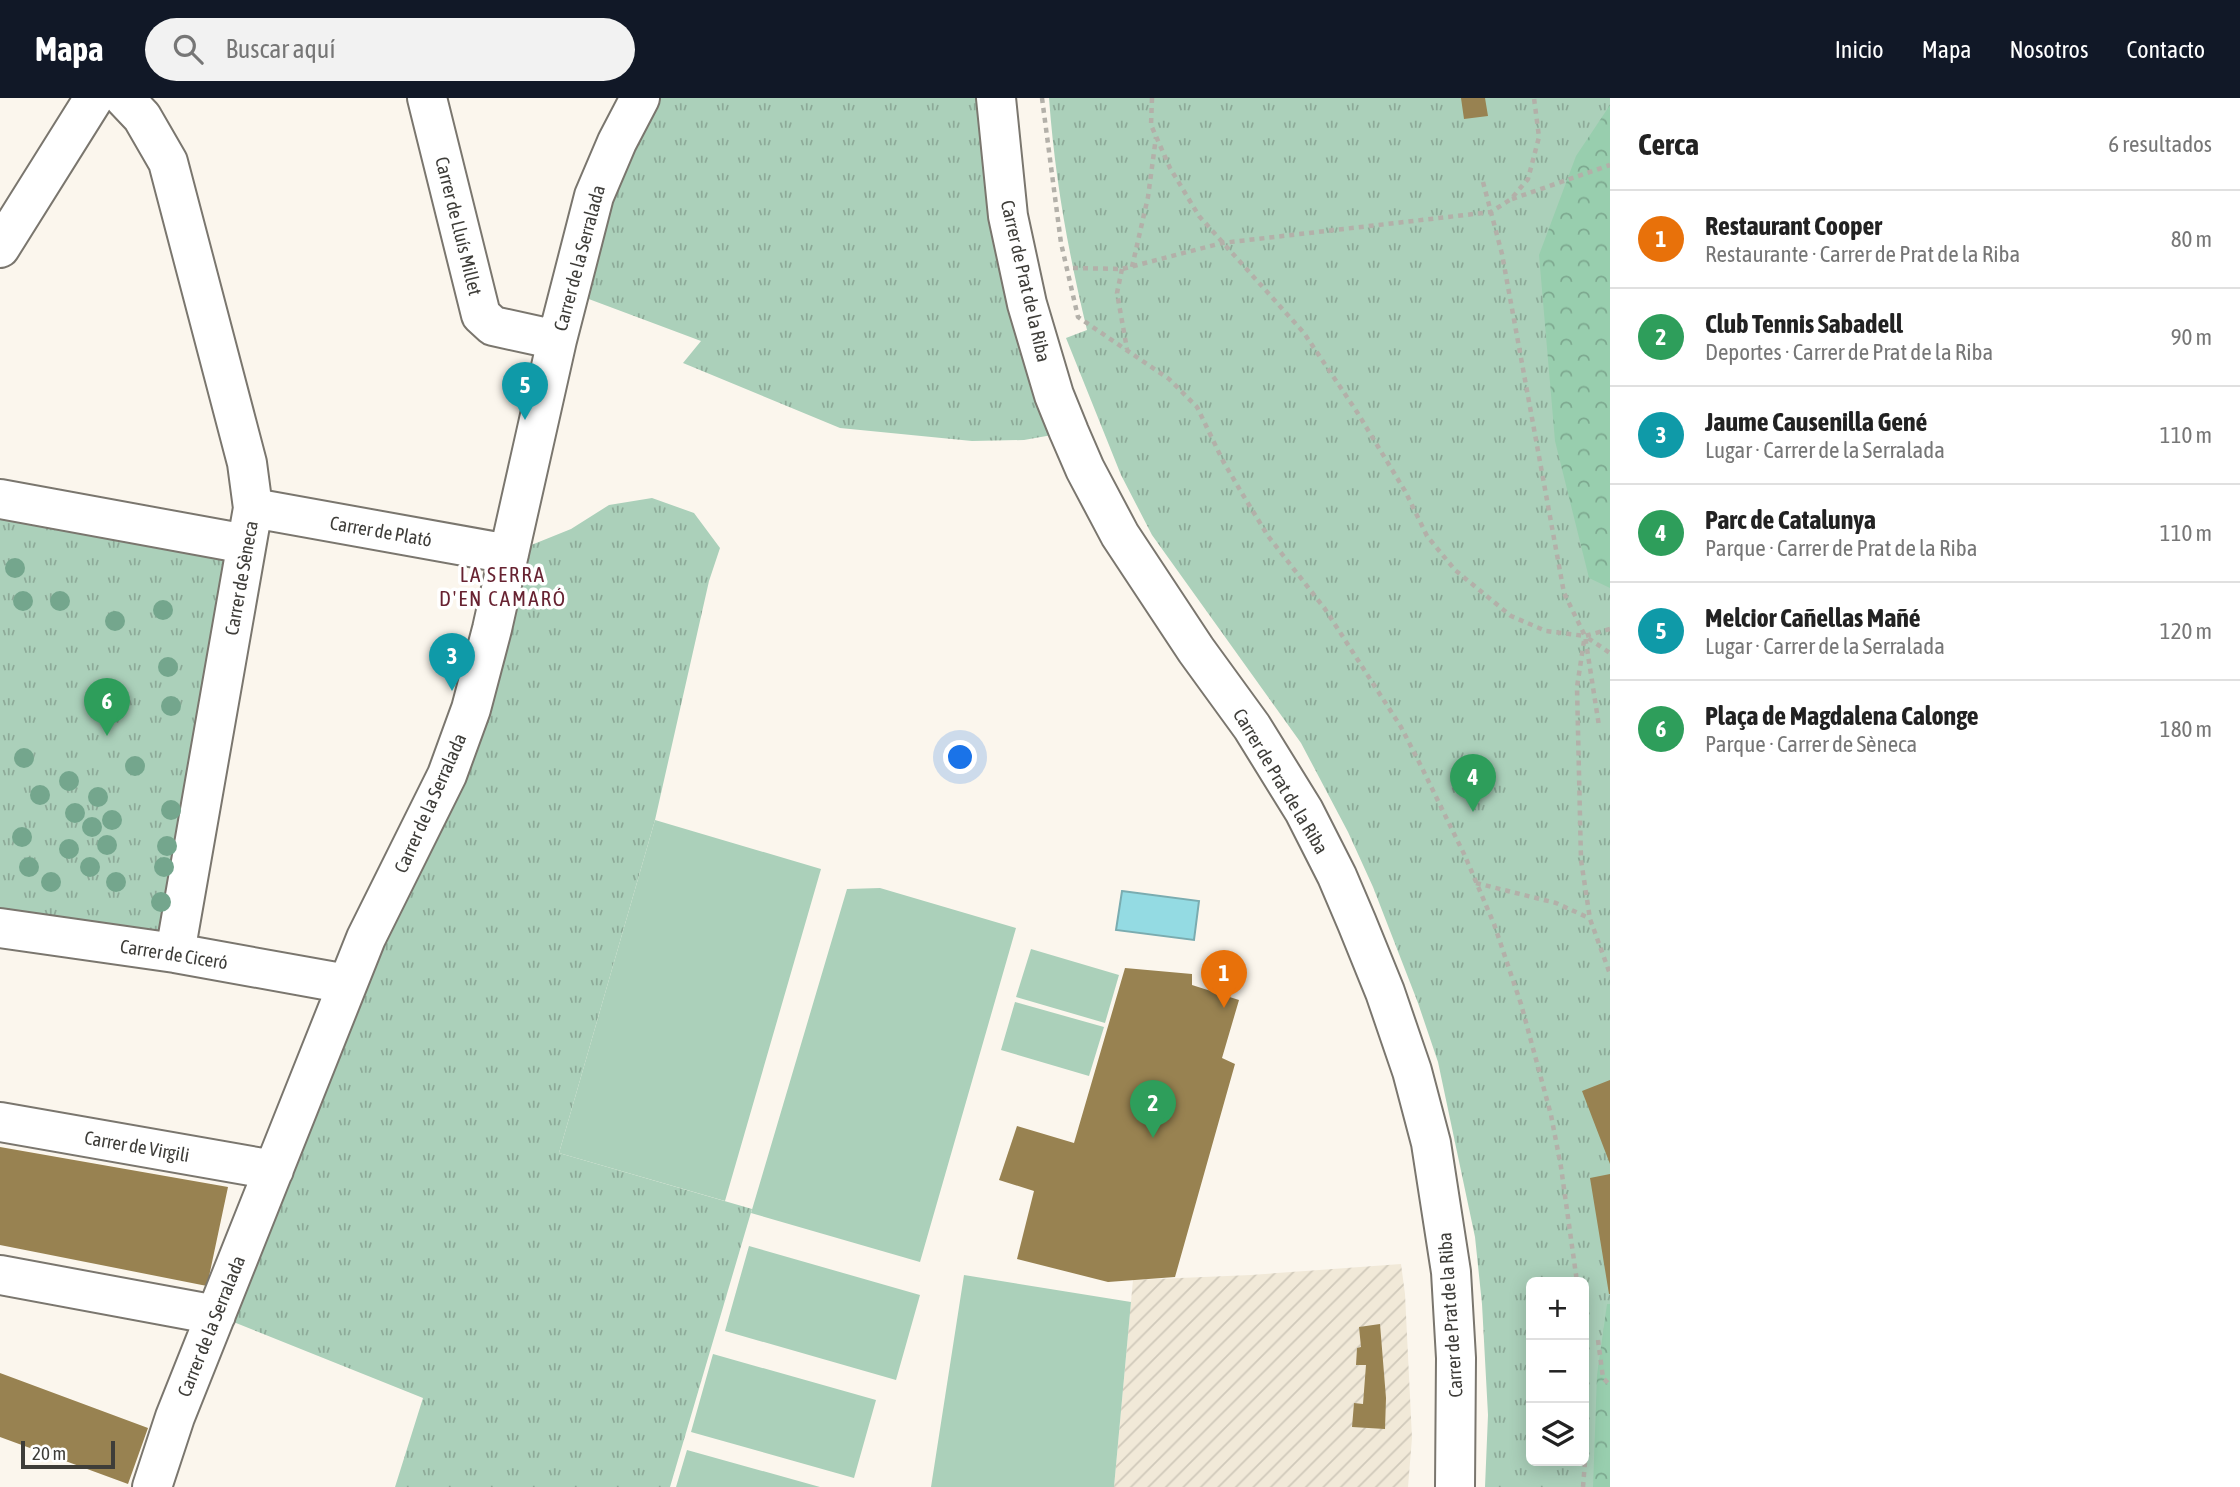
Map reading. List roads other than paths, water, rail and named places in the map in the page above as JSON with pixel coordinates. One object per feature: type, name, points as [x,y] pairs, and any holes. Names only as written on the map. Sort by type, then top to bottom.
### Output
[{"type":"street","points":[[0,248],[94,98]]},
{"type":"street","name":"Carrer de Sèneca","points":[[124,98],[142,117],[169,162],[247,463],[250,526],[175,953]]},
{"type":"street","name":"Carrer de Lluís Millet","points":[[427,98],[481,315],[493,326],[557,340]]},
{"type":"street","name":"Carrer de la Serralada","points":[[152,1487],[175,1418],[347,984],[366,938],[447,775],[471,709],[557,340],[594,196],[617,142],[640,98]]},
{"type":"street","name":"Carrer de Prat de la Riba","points":[[999,102],[1008,216],[1027,304],[1054,395],[1074,444],[1120,535],[1196,650],[1252,727],[1304,811],[1337,876],[1385,992],[1408,1060],[1432,1143],[1451,1272],[1456,1358],[1455,1487]]},
{"type":"street","name":"Carrer de Plató","points":[[0,499],[509,554]]},
{"type":"street","name":"Carrer de Ciceró","points":[[0,928],[175,953],[347,984]]},
{"type":"street","name":"Carrer de Virgili","points":[[0,1122],[274,1170]]},
{"type":"street","points":[[0,1275],[216,1315]]},
{"type":"water","points":[[1122,891],[1199,901],[1194,940],[1116,930]]},
{"type":"place","name":"Melcior Cañellas Mañé","points":[[525,420]]},
{"type":"place","name":"Jaume Causenilla Gené","points":[[452,691]]},
{"type":"place","name":"Plaça de Magdalena Calonge","points":[[107,736]]},
{"type":"place","name":"Parc de Catalunya","points":[[1473,812]]},
{"type":"place","name":"Restaurant Cooper","points":[[1224,1008]]},
{"type":"place","name":"Club Tennis Sabadell","points":[[1153,1138]]},
{"type":"district","name":"LA SERRA D'EN CAMARÓ","points":[[503,587]]}]
